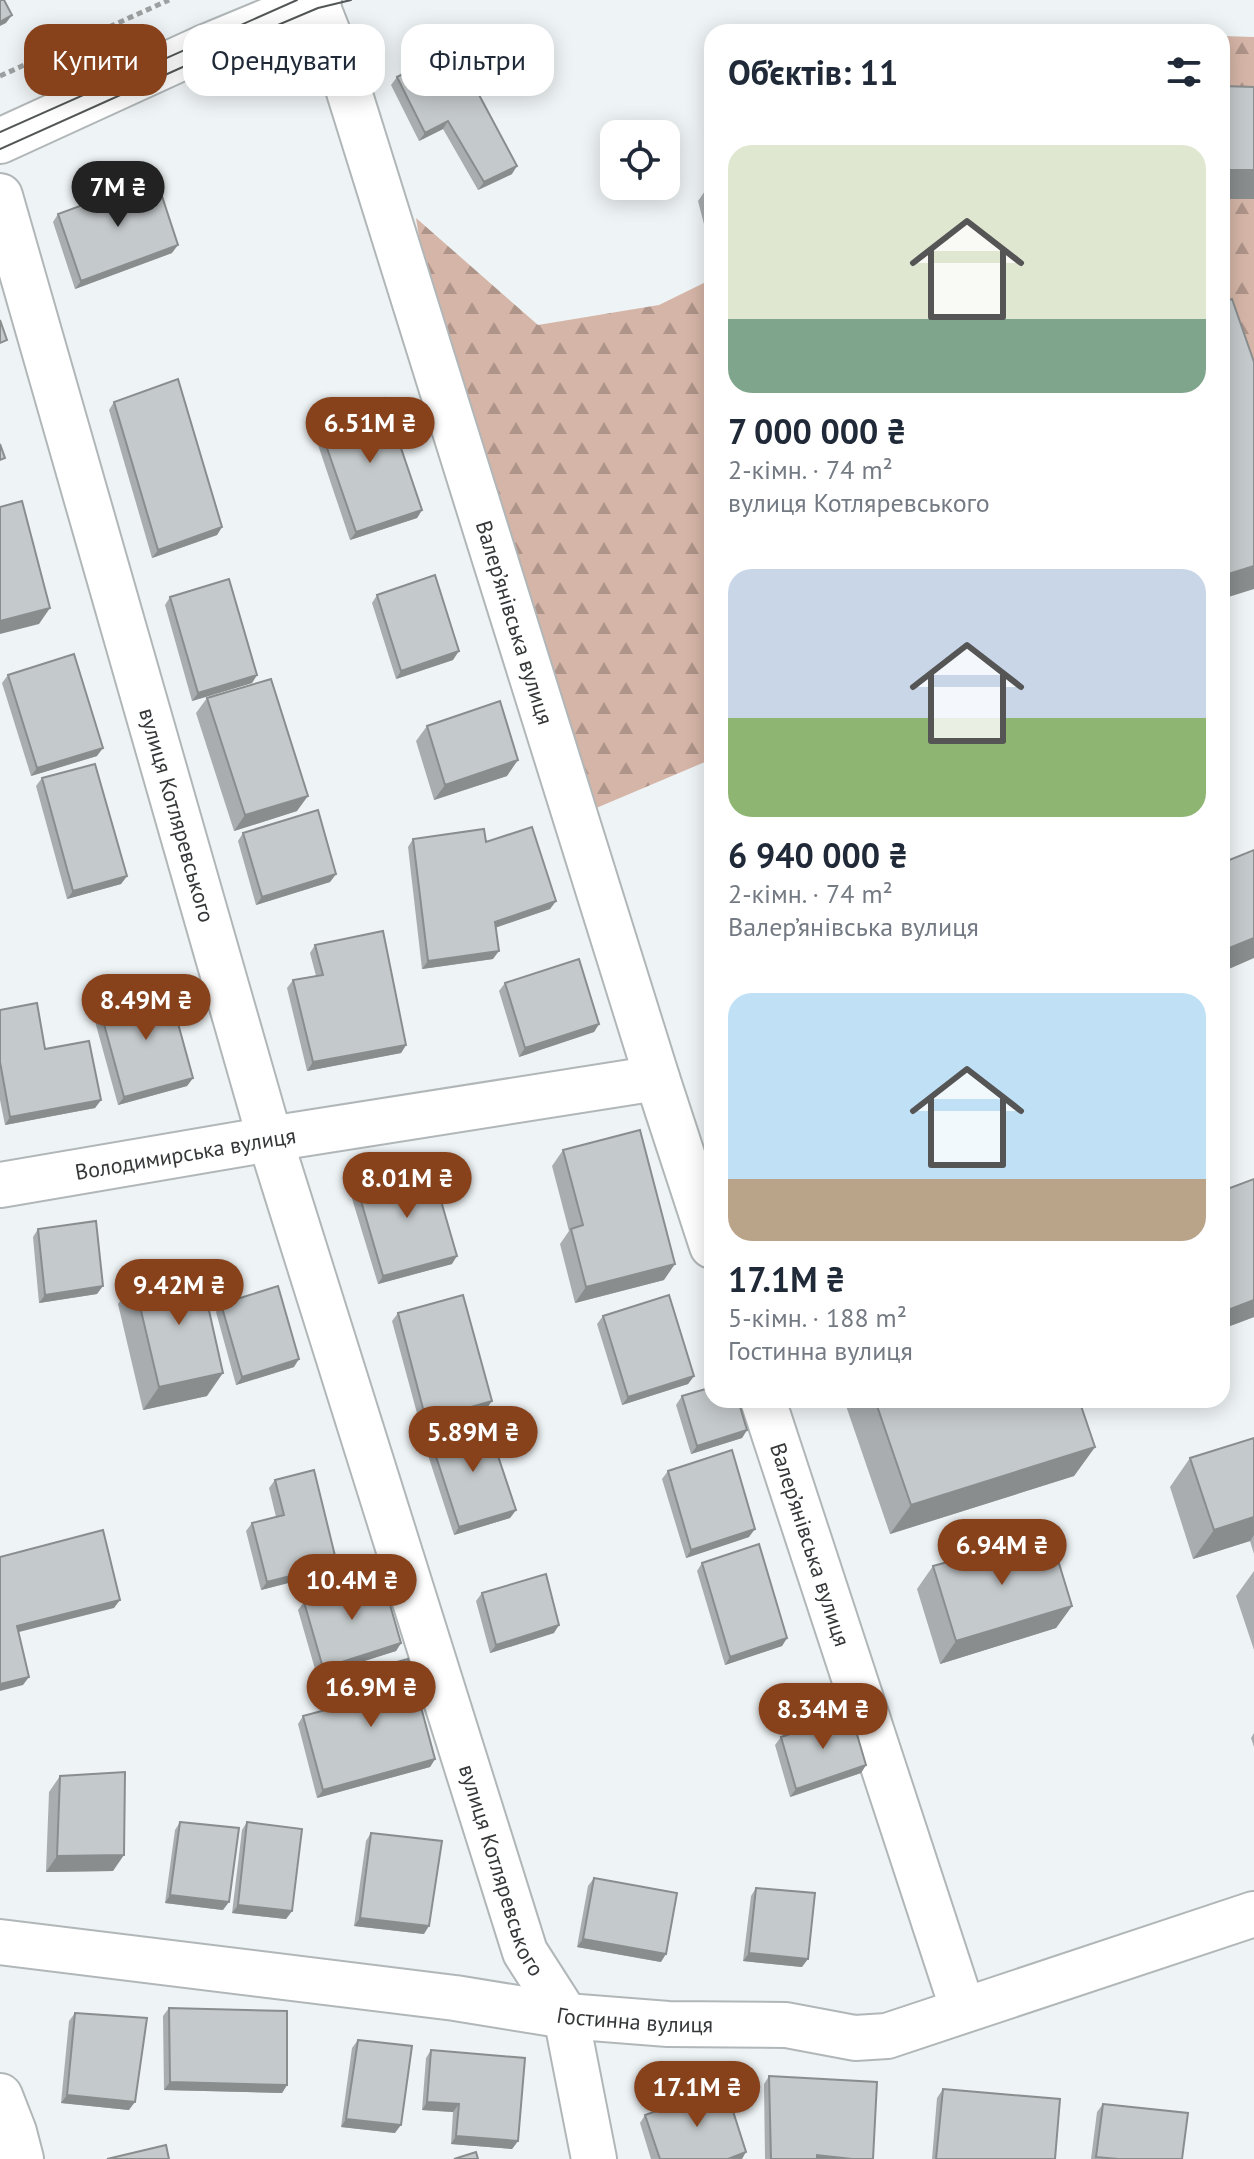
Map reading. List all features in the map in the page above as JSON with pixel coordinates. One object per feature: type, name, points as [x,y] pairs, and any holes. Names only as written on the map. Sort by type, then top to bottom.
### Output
[{"type":"street","points":[[0,141],[203,48],[317,0]]},
{"type":"street","name":"Валер’янівська вулиця","points":[[317,0],[341,66],[704,1222]]},
{"type":"street","name":"вулиця Котляревського","points":[[0,196],[270,1139],[525,1952],[566,2016],[594,2159]]},
{"type":"street","name":"Володимирська вулиця","points":[[0,1185],[657,1078]]},
{"type":"street","name":"Валер’янівська вулиця","points":[[766,1408],[963,2010]]},
{"type":"street","name":"Гостинна вулиця","points":[[0,1942],[455,1998],[566,2016],[668,2024],[786,2025],[855,2038],[887,2036],[1254,1914]]},
{"type":"street","points":[[0,2096],[21,2159]]},
{"type":"path","points":[[0,76],[169,0]]},
{"type":"green space","points":[[1230,36],[1254,37],[1254,116],[1230,113]]},
{"type":"green space","points":[[1230,194],[1254,194],[1254,552],[1230,554]]},
{"type":"green space","points":[[416,218],[538,325],[659,305],[704,283],[704,762],[575,817],[445,401]]},
{"type":"building","points":[[0,0],[4,0],[12,15],[0,22]]},
{"type":"building","points":[[1230,86],[1254,87],[1254,170],[1230,170]]},
{"type":"building","points":[[406,96],[480,96],[517,166],[484,182],[448,121],[425,133]]},
{"type":"building","points":[[156,178],[178,245],[81,281],[58,214]]},
{"type":"building","points":[[1230,300],[1254,362],[1254,566],[1230,574]]},
{"type":"building","points":[[0,320],[7,340],[0,343]]},
{"type":"building","points":[[178,379],[222,527],[158,550],[114,402]]},
{"type":"building","points":[[384,398],[422,510],[356,532],[317,419]]},
{"type":"building","points":[[22,501],[50,608],[0,621],[0,507]]},
{"type":"building","points":[[435,575],[459,651],[401,671],[377,595]]},
{"type":"building","points":[[229,579],[257,675],[198,693],[170,597]]},
{"type":"building","points":[[74,654],[103,748],[37,768],[8,675]]},
{"type":"building","points":[[271,679],[308,796],[245,815],[207,698]]},
{"type":"building","points":[[500,701],[518,760],[445,785],[427,726]]},
{"type":"building","points":[[95,764],[127,876],[73,891],[42,778]]},
{"type":"building","points":[[318,810],[336,874],[262,897],[243,833]]},
{"type":"building","points":[[532,827],[556,901],[495,922],[499,951],[428,961],[413,839],[484,829],[486,842]]},
{"type":"building","points":[[1254,850],[1254,938],[1230,948],[1230,860]]},
{"type":"building","points":[[383,931],[406,1045],[313,1062],[293,980],[323,975],[315,945]]},
{"type":"building","points":[[579,959],[599,1024],[525,1048],[505,983]]},
{"type":"building","points":[[168,987],[193,1078],[124,1097],[99,1006]]},
{"type":"building","points":[[37,1003],[45,1049],[89,1041],[101,1100],[10,1117],[0,1062],[0,1010]]},
{"type":"building","points":[[640,1130],[675,1264],[586,1287],[571,1229],[583,1225],[563,1150]]},
{"type":"building","points":[[430,1163],[457,1256],[383,1276],[356,1184]]},
{"type":"building","points":[[1254,1179],[1254,1300],[1230,1309],[1230,1188]]},
{"type":"building","points":[[96,1221],[103,1286],[45,1295],[38,1229]]},
{"type":"building","points":[[199,1266],[223,1373],[159,1387],[134,1281]]},
{"type":"building","points":[[278,1286],[299,1359],[242,1377],[221,1304]]},
{"type":"building","points":[[463,1295],[492,1401],[426,1420],[398,1313]]},
{"type":"building","points":[[669,1295],[694,1376],[628,1397],[603,1316]]},
{"type":"building","points":[[704,1389],[704,1408],[740,1408],[747,1430],[697,1446],[682,1396]]},
{"type":"building","points":[[878,1408],[1082,1408],[1095,1447],[911,1505]]},
{"type":"building","points":[[486,1420],[516,1510],[459,1527],[430,1438]]},
{"type":"building","points":[[1254,1438],[1254,1517],[1214,1530],[1190,1458]]},
{"type":"building","points":[[732,1450],[755,1529],[691,1550],[668,1471]]},
{"type":"building","points":[[314,1470],[337,1564],[267,1582],[252,1523],[284,1515],[275,1480]]},
{"type":"building","points":[[103,1530],[120,1600],[17,1626],[29,1677],[0,1684],[0,1557]]},
{"type":"building","points":[[1050,1534],[1072,1606],[956,1641],[933,1566]]},
{"type":"building","points":[[759,1544],[787,1638],[730,1657],[702,1563]]},
{"type":"building","points":[[546,1574],[559,1625],[496,1645],[482,1593]]},
{"type":"building","points":[[382,1577],[401,1643],[323,1668],[304,1602]]},
{"type":"building","points":[[408,1659],[435,1759],[323,1790],[303,1716],[359,1701],[352,1674]]},
{"type":"building","points":[[851,1714],[866,1765],[796,1789],[781,1737]]},
{"type":"building","points":[[125,1772],[124,1855],[57,1856],[60,1776]]},
{"type":"building","points":[[180,1822],[239,1828],[229,1902],[170,1895]]},
{"type":"building","points":[[247,1822],[302,1829],[292,1911],[238,1905]]},
{"type":"building","points":[[371,1833],[442,1841],[429,1926],[360,1918]]},
{"type":"building","points":[[594,1878],[677,1893],[666,1954],[583,1939]]},
{"type":"building","points":[[756,1888],[815,1893],[808,1959],[749,1953]]},
{"type":"building","points":[[169,2008],[287,2011],[287,2085],[170,2082]]},
{"type":"building","points":[[75,2013],[147,2018],[135,2102],[67,2095]]},
{"type":"building","points":[[358,2040],[412,2046],[401,2125],[346,2119]]},
{"type":"building","points":[[431,2050],[525,2058],[518,2141],[456,2136],[459,2104],[427,2102]]},
{"type":"building","points":[[769,2076],[877,2082],[873,2159],[817,2155],[817,2159],[771,2159]]},
{"type":"building","points":[[725,2086],[746,2152],[728,2159],[660,2159],[645,2115]]},
{"type":"building","points":[[943,2089],[1060,2099],[1055,2159],[936,2159]]},
{"type":"building","points":[[1103,2104],[1188,2113],[1182,2159],[1096,2157]]},
{"type":"building","points":[[166,2145],[169,2159],[107,2159]]},
{"type":"building","points":[[476,2152],[478,2159],[454,2159]]},
{"type":"tram line","points":[[0,132],[297,0]]},
{"type":"tram line","points":[[0,149],[254,35],[318,8],[351,0]]}]
